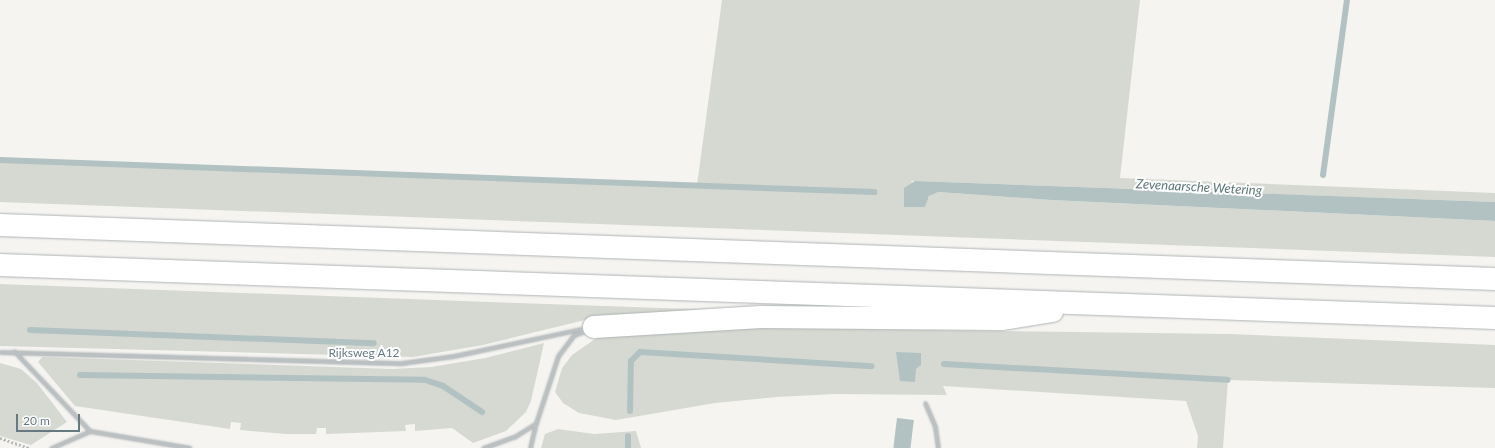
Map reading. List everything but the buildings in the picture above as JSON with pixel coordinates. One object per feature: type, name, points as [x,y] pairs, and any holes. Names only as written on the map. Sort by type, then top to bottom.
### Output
[{"type":"highway","points":[[0,225],[1495,279]]},
{"type":"highway","points":[[0,265],[1495,318]]},
{"type":"highway","points":[[594,327],[761,317],[1002,320],[1098,303]]},
{"type":"lane","name":"Rijksweg A12","points":[[0,352],[13,351],[402,363],[454,356],[594,327]]},
{"type":"lane","points":[[530,448],[536,423],[558,356],[574,335],[594,327]]},
{"type":"lane","points":[[13,351],[90,431]]},
{"type":"lane","points":[[925,403],[935,427],[938,448]]},
{"type":"lane","points":[[483,448],[514,437],[536,423]]},
{"type":"lane","points":[[51,448],[90,431],[190,448]]},
{"type":"path","points":[[0,438],[29,448]]},
{"type":"shaded area","points":[[722,0],[1140,0],[1120,178],[1495,193],[1495,202],[911,181],[926,201],[932,193],[938,192],[1051,200],[1495,221],[1495,257],[0,202],[0,160],[697,185]]},
{"type":"shaded area","points":[[915,181],[1495,202],[1495,221],[1051,200],[938,192],[929,196],[925,207],[904,207],[904,188]]},
{"type":"shaded area","points":[[0,284],[719,310],[650,313],[585,320],[483,345],[413,357],[0,346]]},
{"type":"shaded area","points":[[703,327],[1229,334],[1495,345],[1495,388],[1228,380],[1223,448],[1197,448],[1198,436],[1186,401],[943,386],[947,395],[836,394],[776,397],[715,403],[616,420],[579,413],[563,403],[555,392],[562,368],[572,355],[605,334]]},
{"type":"shaded area","points":[[544,343],[531,401],[526,412],[506,431],[473,443],[452,428],[415,431],[415,424],[405,425],[406,431],[326,434],[326,428],[317,428],[316,434],[286,434],[240,430],[241,423],[231,422],[230,429],[75,406],[38,362],[42,357],[393,369],[431,367],[485,358]]},
{"type":"shaded area","points":[[896,352],[921,353],[921,365],[916,369],[915,382],[900,381]]},
{"type":"shaded area","points":[[0,363],[21,369],[37,383],[67,422],[31,445],[0,436]]},
{"type":"shaded area","points":[[897,418],[914,420],[910,448],[893,448]]},
{"type":"shaded area","points":[[558,429],[594,434],[636,431],[641,448],[541,448],[545,434]]},
{"type":"waterway","points":[[1323,175],[1347,0]]},
{"type":"waterway","points":[[0,160],[874,192]]},
{"type":"waterway","points":[[30,330],[374,343]]},
{"type":"waterway","points":[[630,411],[631,361],[640,352],[872,366]]},
{"type":"waterway","points":[[944,364],[1228,380]]},
{"type":"waterway","points":[[80,375],[425,380],[443,386],[482,412]]},
{"type":"waterway","points":[[628,436],[628,448]]},
{"type":"water label","name":"Zevenaarsche Wetering","points":[[1199,187]]}]
